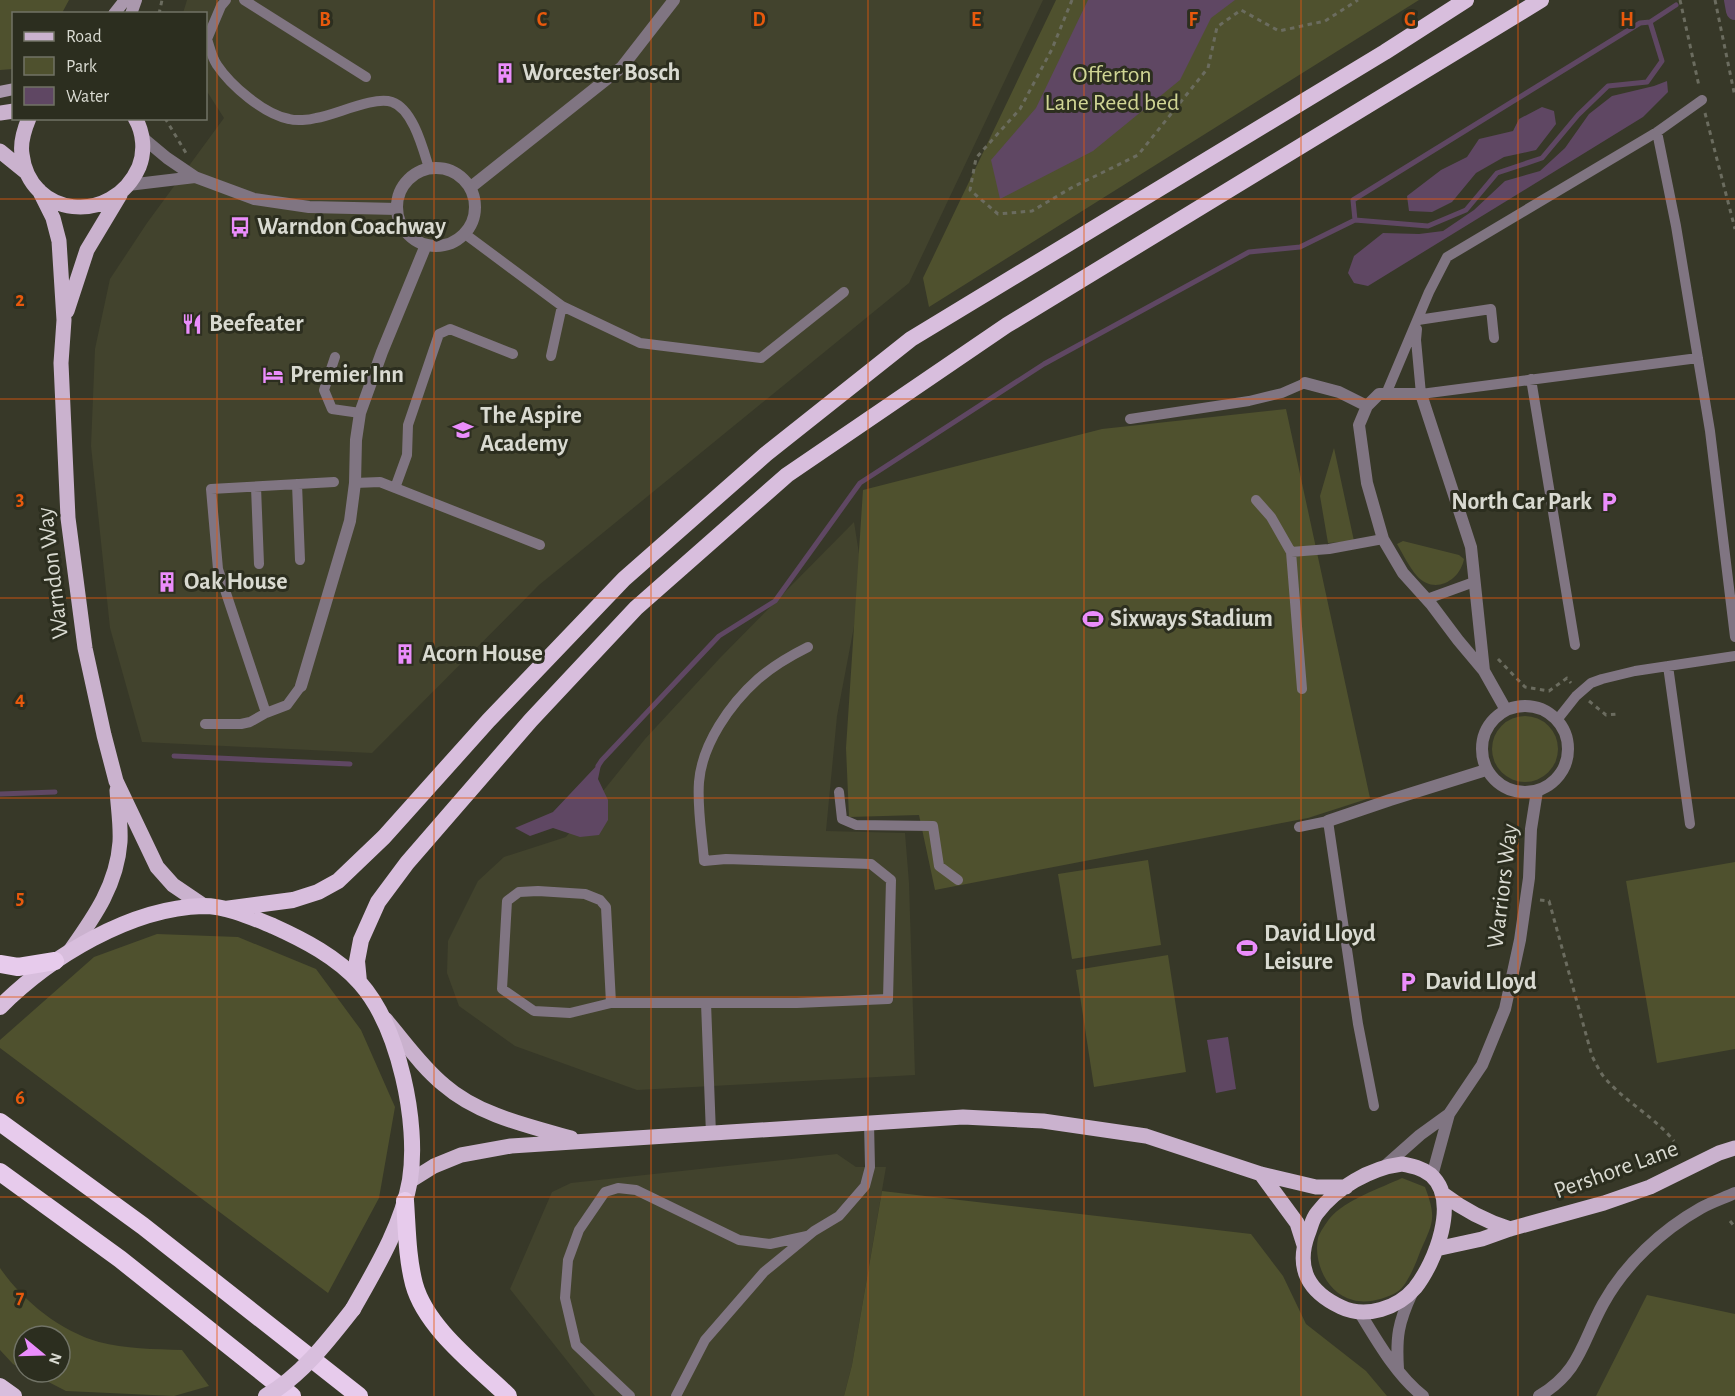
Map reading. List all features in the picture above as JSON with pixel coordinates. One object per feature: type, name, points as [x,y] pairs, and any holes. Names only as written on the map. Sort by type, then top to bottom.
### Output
[{"type":"highway","points":[[225,909],[293,900],[318,892],[338,881],[384,837],[488,721],[624,579],[766,454],[910,339],[1466,0]]},
{"type":"highway","points":[[359,982],[357,961],[361,940],[378,902],[407,862],[531,720],[636,608],[787,475],[1007,325],[1541,0]]},
{"type":"highway","points":[[0,1007],[62,956],[125,924],[161,912],[204,906],[225,909],[259,920],[304,940],[327,955],[359,982],[381,1014],[399,1063],[409,1108],[412,1135],[410,1181],[405,1201],[374,1272],[353,1309],[327,1342],[301,1369],[266,1396]]},
{"type":"highway","points":[[0,964],[18,967],[62,956]]},
{"type":"highway","points":[[0,1122],[143,1226],[359,1396]]},
{"type":"highway","points":[[0,1172],[120,1259],[292,1396]]},
{"type":"highway","points":[[405,1201],[410,1263],[414,1286],[423,1308],[445,1335],[508,1396]]},
{"type":"highway","points":[[0,1386],[14,1396]]},
{"type":"main road","points":[[116,12],[125,0]]},
{"type":"main road","points":[[27,173],[22,154],[22,135],[28,120]]},
{"type":"main road","points":[[136,120],[143,138]]},
{"type":"main road","name":"Warndon Way","points":[[64,320],[87,250],[124,190],[133,180],[141,161],[143,138]]},
{"type":"main road","points":[[0,151],[27,173]]},
{"type":"main road","name":"Warndon Way","points":[[27,173],[39,190],[53,218],[59,241],[64,320],[61,363],[68,518],[85,648],[116,781],[120,841],[116,871],[101,905],[62,956]]},
{"type":"main road","points":[[39,190],[57,203],[78,208],[100,205],[124,190]]},
{"type":"main road","name":"Warndon Way","points":[[116,781],[157,867],[173,885],[204,906]]},
{"type":"main road","points":[[381,1014],[424,1066],[445,1086],[478,1107],[519,1123],[580,1141]]},
{"type":"main road","points":[[410,1181],[434,1166],[461,1155],[512,1146],[963,1117],[1043,1121],[1146,1136],[1261,1174],[1316,1187],[1346,1187]]},
{"type":"main road","name":"Pershore Lane","points":[[1436,1249],[1482,1239],[1604,1203],[1641,1190],[1719,1153],[1735,1148]]},
{"type":"main road","points":[[1443,1194],[1446,1214],[1436,1249],[1427,1270],[1414,1290],[1387,1309],[1360,1313],[1344,1309],[1329,1301],[1313,1287],[1303,1270],[1304,1245],[1315,1215],[1328,1200],[1346,1187],[1386,1166],[1402,1164],[1419,1167],[1432,1176],[1443,1194],[1462,1208],[1486,1221],[1510,1229]]},
{"type":"main road","points":[[1261,1174],[1297,1223],[1304,1245]]},
{"type":"street","points":[[471,187],[622,67],[674,0]]},
{"type":"street","points":[[143,138],[195,177],[255,199],[309,207],[397,209]]},
{"type":"street","points":[[429,168],[454,171],[471,187],[475,198],[476,211],[472,223],[465,234],[457,241],[447,245],[426,245],[415,240],[406,232],[397,209],[398,197],[410,177],[429,168]]},
{"type":"street","points":[[124,190],[195,177]]},
{"type":"street","points":[[301,686],[350,521],[356,483],[356,440],[360,413],[382,352],[426,245]]},
{"type":"street","points":[[1305,382],[1339,392],[1367,406]]},
{"type":"street","points":[[1484,671],[1470,548],[1421,394],[1379,394],[1367,406],[1359,425],[1367,483],[1383,539],[1403,573],[1427,599],[1484,671],[1506,710]]},
{"type":"street","points":[[1527,706],[1538,708],[1557,720],[1565,732],[1568,747],[1567,761],[1561,774],[1551,785],[1537,791],[1514,792],[1493,780],[1486,770],[1482,741],[1490,723],[1506,710],[1527,706]]},
{"type":"street","points":[[1328,821],[1486,770]]},
{"type":"street","name":"Warriors Way","points":[[1432,1176],[1449,1114],[1482,1065],[1505,1009],[1520,940],[1529,878],[1531,829],[1537,791]]},
{"type":"street","name":"Warriors Way","points":[[1386,1166],[1420,1135],[1449,1114]]},
{"type":"street","points":[[1539,1396],[1556,1386],[1579,1358],[1603,1303],[1630,1266],[1660,1236],[1701,1207],[1735,1193]]},
{"type":"street","points":[[1398,1371],[1397,1346],[1401,1317],[1414,1290]]},
{"type":"street","points":[[1360,1313],[1398,1371],[1423,1396]]},
{"type":"lane","points":[[226,0],[221,6],[207,39],[216,64],[238,90],[263,108],[289,119],[316,118],[373,102],[392,102],[402,110],[417,129],[429,168]]},
{"type":"lane","points":[[244,0],[366,77]]},
{"type":"lane","points":[[1386,394],[1429,292],[1447,257],[1657,132],[1702,100]]},
{"type":"lane","points":[[1657,132],[1676,226],[1710,431],[1735,637]]},
{"type":"lane","points":[[465,234],[562,306],[640,343],[761,358],[844,292]]},
{"type":"lane","points":[[550,356],[562,306]]},
{"type":"lane","points":[[1418,320],[1491,309],[1494,338]]},
{"type":"lane","points":[[1418,320],[1416,340],[1421,394],[1698,358]]},
{"type":"lane","points":[[395,488],[407,455],[408,424],[439,334],[450,329],[513,354]]},
{"type":"lane","points":[[335,357],[324,390],[332,409],[360,413]]},
{"type":"lane","points":[[1531,379],[1575,645]]},
{"type":"lane","points":[[1130,419],[1249,400],[1282,393],[1305,382]]},
{"type":"lane","points":[[266,713],[218,569],[211,489],[334,482]]},
{"type":"lane","points":[[356,483],[380,482],[540,545]]},
{"type":"lane","points":[[297,484],[300,560]]},
{"type":"lane","points":[[256,487],[259,564]]},
{"type":"lane","points":[[1256,500],[1271,517],[1290,552],[1302,689]]},
{"type":"lane","points":[[1290,552],[1329,549],[1383,539]]},
{"type":"lane","points":[[1427,599],[1474,582]]},
{"type":"lane","points":[[611,1003],[606,907],[600,900],[585,894],[538,891],[519,892],[507,901],[502,989],[534,1011],[570,1014],[611,1003],[797,1003],[888,999],[891,880],[871,864],[726,859],[704,861],[699,783],[708,750],[719,726],[735,704],[758,680],[782,661],[808,646]]},
{"type":"lane","points":[[1557,720],[1579,693],[1591,683],[1602,679],[1735,656]]},
{"type":"lane","points":[[1668,666],[1690,825]]},
{"type":"lane","points":[[205,724],[250,722],[287,705],[301,686]]},
{"type":"lane","points":[[839,792],[842,819],[856,825],[933,826],[939,866],[957,880]]},
{"type":"lane","points":[[1299,827],[1328,821],[1358,1024],[1374,1106]]},
{"type":"lane","points":[[706,1003],[711,1134]]},
{"type":"lane","points":[[676,1396],[705,1340],[764,1272],[807,1236],[839,1216],[865,1186],[870,1167],[869,1123]]},
{"type":"lane","points":[[630,1396],[576,1345],[565,1298],[568,1260],[579,1230],[605,1192],[618,1188],[636,1190],[739,1239],[770,1244],[807,1236]]},
{"type":"path","points":[[1072,0],[1052,49],[1020,109],[976,158],[970,190],[998,214],[1032,212],[1138,154],[1208,68],[1217,27],[1241,10],[1279,31],[1324,21],[1358,0]]},
{"type":"path","points":[[1680,0],[1702,100],[1735,229]]},
{"type":"path","points":[[1715,0],[1735,97]]},
{"type":"path","points":[[166,120],[189,156]]},
{"type":"path","points":[[1495,649],[1498,660],[1525,687],[1549,691],[1567,678],[1579,693],[1606,715],[1618,714]]},
{"type":"path","points":[[1526,898],[1549,901],[1592,1056],[1601,1073],[1624,1096],[1662,1126],[1674,1141]]},
{"type":"path","points":[[1730,1221],[1735,1227]]},
{"type":"shaded area","points":[[187,0],[1043,0],[909,283],[539,585],[372,753],[142,742],[110,628],[91,446],[95,349],[110,279],[147,223],[224,118],[207,92],[207,12],[183,12]]},
{"type":"shaded area","points":[[854,522],[863,579],[837,716],[826,831],[905,833],[909,883],[915,1075],[637,1090],[515,1046],[459,1006],[447,973],[448,941],[478,881],[504,857],[566,837],[645,739],[720,658]]},
{"type":"shaded area","points":[[837,1154],[856,1167],[886,1167],[852,1365],[844,1396],[595,1396],[510,1289],[552,1192],[571,1183]]},
{"type":"green space","points":[[0,0],[69,0],[63,12],[12,12],[12,69],[0,70]]},
{"type":"green space","name":"Offerton Lane Reed bed","points":[[1056,0],[1419,0],[929,307],[923,278]]},
{"type":"green space","name":"Sixways Stadium","points":[[1286,409],[1370,798],[1308,818],[935,890],[919,815],[849,817],[846,748],[863,490],[1102,429]]},
{"type":"green space","points":[[1334,448],[1354,541],[1328,543],[1320,496]]},
{"type":"green space","points":[[1403,541],[1459,555],[1464,559],[1462,567],[1452,579],[1445,583],[1438,585],[1424,582],[1411,569],[1397,544]]},
{"type":"green space","points":[[1525,716],[1538,719],[1548,726],[1555,736],[1558,749],[1555,762],[1548,772],[1538,779],[1525,782],[1512,779],[1502,772],[1495,762],[1492,749],[1495,736],[1502,726],[1512,719]]},
{"type":"green space","points":[[1148,860],[1161,945],[1072,959],[1058,874]]},
{"type":"green space","points":[[1735,862],[1735,1049],[1657,1063],[1626,881]]},
{"type":"green space","points":[[157,934],[238,937],[316,969],[361,1030],[395,1107],[379,1198],[328,1293],[0,1048],[0,1040],[94,957]]},
{"type":"green space","points":[[1168,955],[1186,1072],[1094,1087],[1076,970]]},
{"type":"green space","points":[[1402,1178],[1425,1187],[1432,1214],[1430,1227],[1411,1274],[1401,1289],[1381,1299],[1364,1301],[1344,1297],[1329,1284],[1320,1267],[1317,1247],[1320,1233],[1330,1218],[1345,1206]]},
{"type":"green space","points":[[882,1191],[1251,1234],[1283,1276],[1306,1324],[1366,1371],[1387,1396],[844,1396],[852,1365]]},
{"type":"green space","points":[[0,1268],[31,1303],[60,1324],[12,1324],[12,1363],[0,1350]]},
{"type":"green space","points":[[1647,1295],[1735,1314],[1735,1396],[1596,1396]]},
{"type":"green space","points":[[72,1331],[99,1342],[119,1346],[182,1350],[209,1386],[174,1396],[66,1391],[52,1384],[72,1384]]},
{"type":"water","points":[[1088,0],[1235,0],[1211,18],[1180,80],[1093,151],[1000,199],[991,160],[1036,108]]},
{"type":"water","points":[[1667,81],[1668,92],[1643,117],[1368,286],[1354,283],[1348,273],[1354,256],[1383,233],[1419,234],[1443,231],[1474,210],[1505,181],[1540,171],[1565,148],[1589,114],[1612,96]]},
{"type":"water","points":[[1542,107],[1554,111],[1556,124],[1536,150],[1504,157],[1476,173],[1452,202],[1432,212],[1409,211],[1407,196],[1441,170],[1467,157],[1479,139],[1513,131],[1519,119]]},
{"type":"water","points":[[602,760],[598,779],[608,800],[608,820],[599,835],[580,837],[553,828],[530,836],[515,828],[553,812]]},
{"type":"water","points":[[1228,1037],[1236,1089],[1216,1093],[1207,1040]]},
{"type":"waterway","points":[[1733,0],[1735,11]]},
{"type":"waterway","points":[[598,766],[719,636],[775,601],[860,483],[1044,364],[1249,252],[1300,247],[1355,220],[1428,226],[1466,210],[1497,173],[1542,158],[1578,115],[1608,86],[1647,82],[1662,61],[1650,22],[1676,5]]},
{"type":"waterway","points":[[1355,220],[1353,200],[1640,23],[1650,22]]},
{"type":"waterway","points":[[174,756],[350,764]]},
{"type":"waterway","points":[[0,794],[55,792]]},
{"type":"place","name":"Worcester Bosch","points":[[505,73]]},
{"type":"place","name":"Warndon Coachway","points":[[240,227]]},
{"type":"place","name":"Beefeater","points":[[192,324]]},
{"type":"place","name":"Premier Inn","points":[[273,375]]},
{"type":"place","name":"The Aspire Academy","points":[[463,430]]},
{"type":"place","name":"North Car Park","points":[[1609,502]]},
{"type":"place","name":"Oak House","points":[[167,582]]},
{"type":"place","name":"Sixways Stadium","points":[[1093,619]]},
{"type":"place","name":"Acorn House","points":[[405,654]]},
{"type":"place","name":"David Lloyd Leisure","points":[[1247,948]]},
{"type":"place","name":"David Lloyd","points":[[1408,982]]}]
